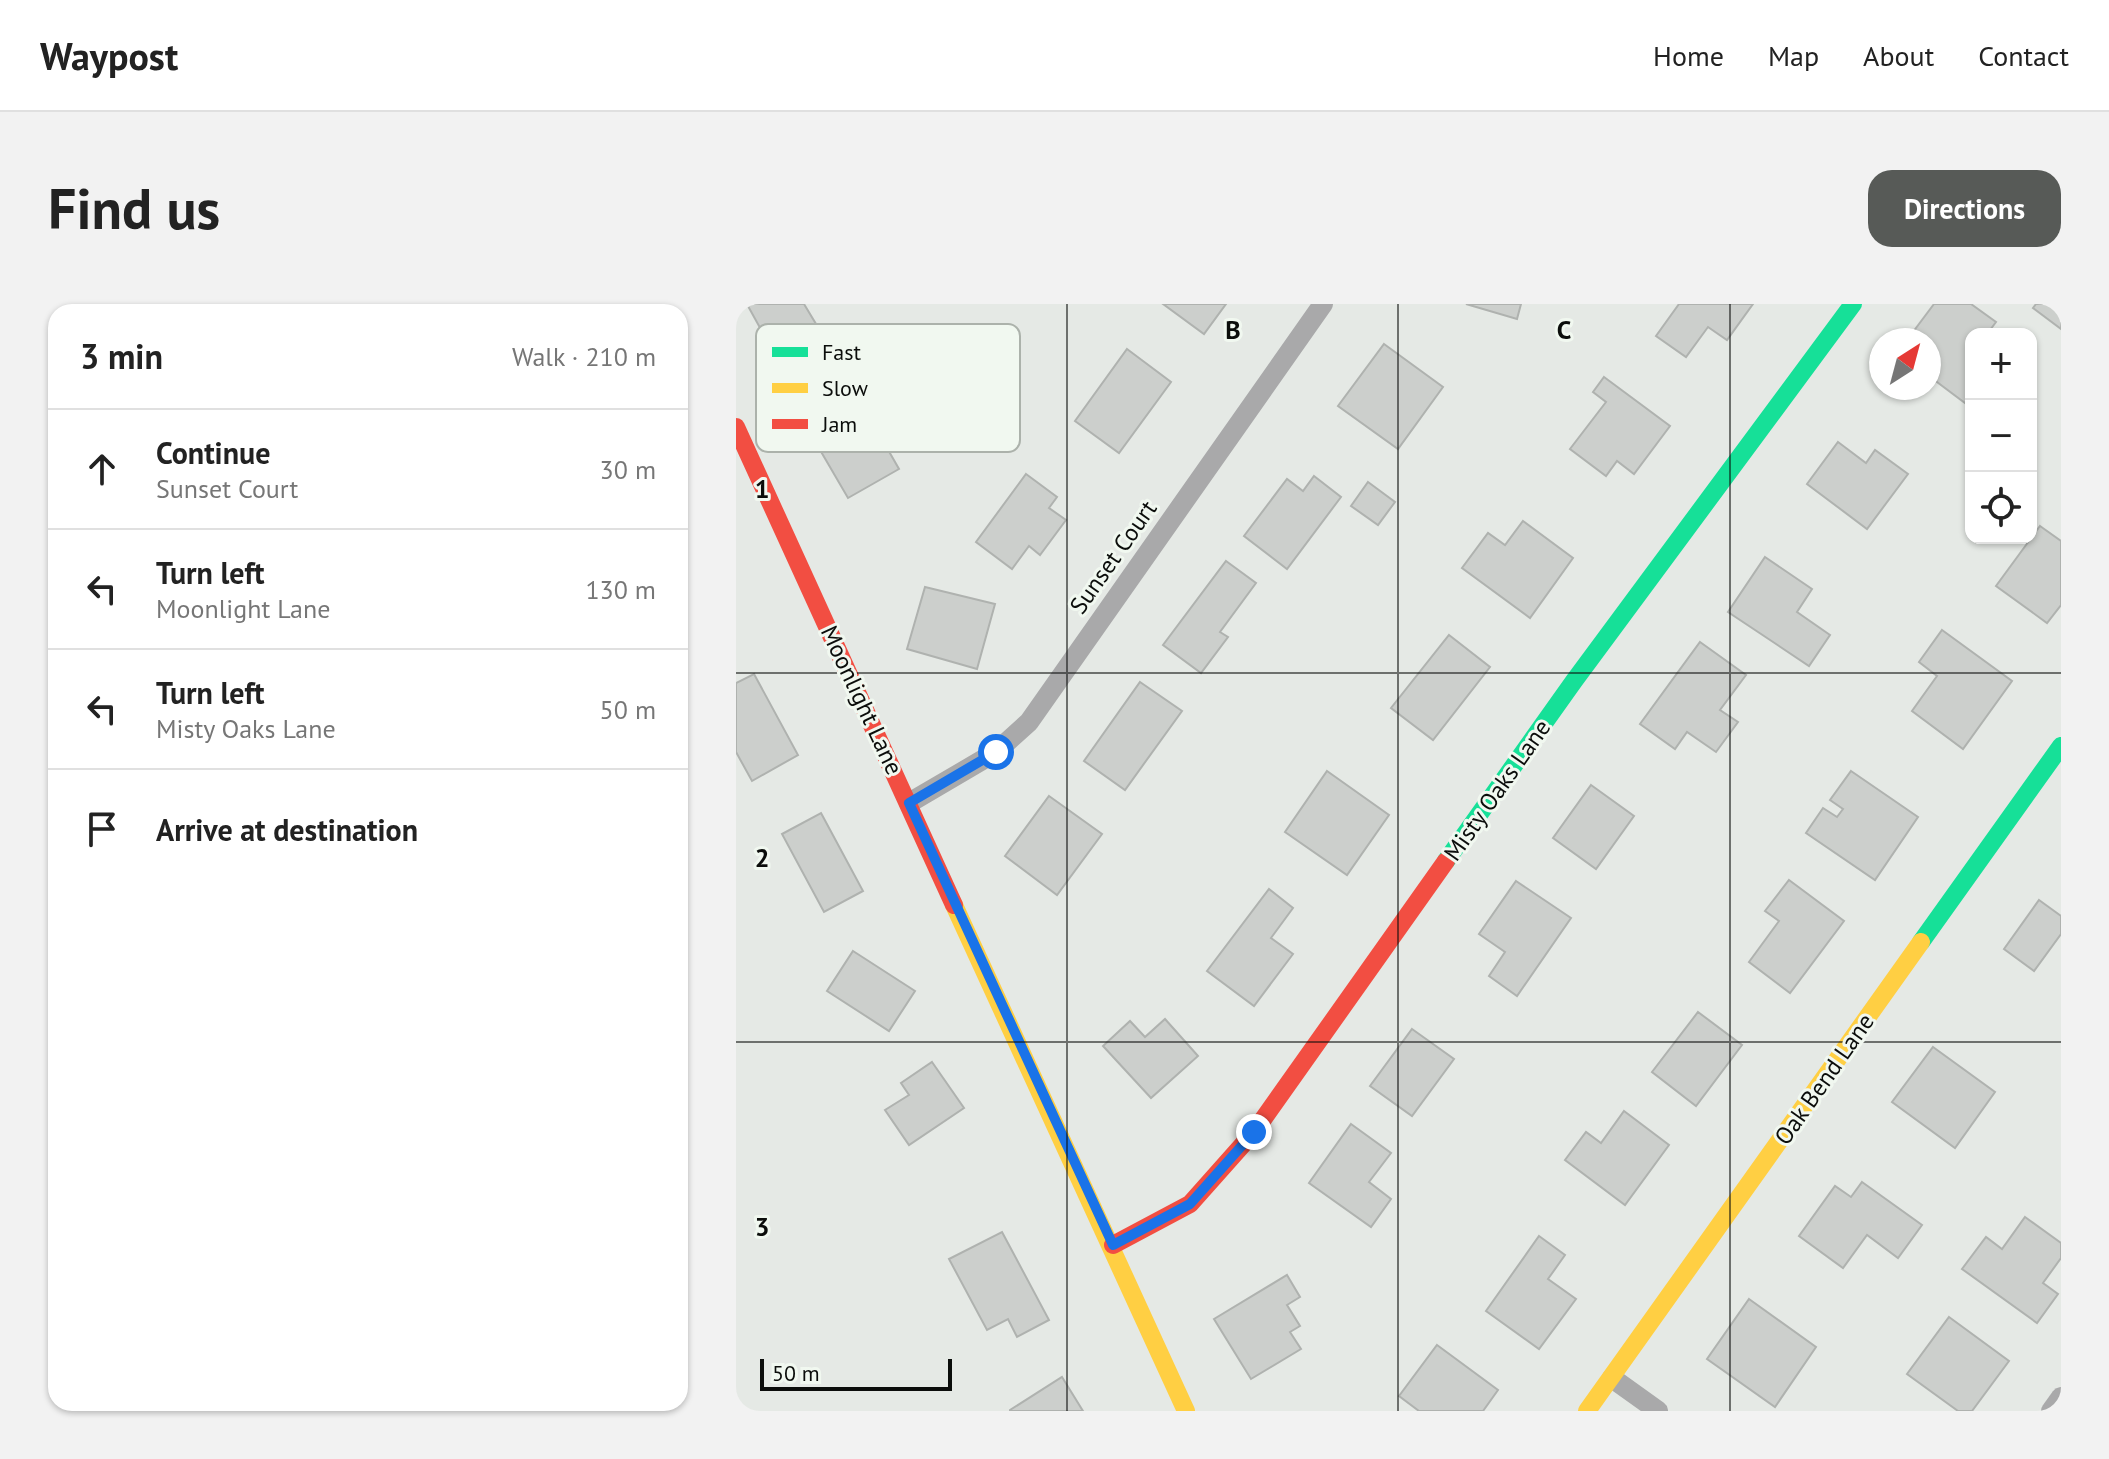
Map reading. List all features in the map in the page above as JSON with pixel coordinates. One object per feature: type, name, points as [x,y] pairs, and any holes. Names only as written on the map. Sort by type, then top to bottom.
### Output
[{"type":"street","name":"Sunset Court","points":[[909,803],[996,752],[1029,722],[1323,304]]},
{"type":"street","name":"Misty Oaks Lane","points":[[1113,1245],[1190,1204],[1254,1132],[1574,681],[1853,304]]},
{"type":"street","name":"Moonlight Lane","points":[[736,427],[1113,1245],[1186,1411]]},
{"type":"street","name":"Oak Bend Lane","points":[[1587,1411],[2061,746]]},
{"type":"street","points":[[1612,1378],[1658,1411]]},
{"type":"street","points":[[2051,1411],[2061,1397]]},
{"type":"building","points":[[804,304],[816,324],[758,324],[748,306]]},
{"type":"building","points":[[1163,304],[1226,304],[1204,334]]},
{"type":"building","points":[[1466,304],[1521,304],[1517,319]]},
{"type":"building","points":[[1679,304],[1753,304],[1727,340],[1708,327],[1686,357],[1656,336]]},
{"type":"building","points":[[1934,304],[1971,304],[1996,322],[1992,328],[1965,328],[1965,403],[1941,385],[1941,328],[1916,328]]},
{"type":"building","points":[[2036,304],[2061,304],[2061,329],[2033,308]]},
{"type":"building","points":[[1384,344],[1443,387],[1398,449],[1338,406]]},
{"type":"building","points":[[1127,349],[1171,382],[1119,453],[1075,421]]},
{"type":"building","points":[[1604,377],[1670,426],[1634,474],[1617,461],[1606,476],[1570,449],[1606,402],[1593,392]]},
{"type":"building","points":[[1838,442],[1866,463],[1875,450],[1908,474],[1867,529],[1807,484]]},
{"type":"building","points":[[821,452],[889,452],[899,469],[848,498]]},
{"type":"building","points":[[1026,474],[1057,497],[1049,508],[1066,520],[1040,555],[1029,546],[1012,569],[976,542]]},
{"type":"building","points":[[1314,476],[1341,497],[1287,569],[1244,536],[1287,479],[1303,491]]},
{"type":"building","points":[[1368,482],[1395,502],[1378,525],[1351,506]]},
{"type":"building","points":[[1523,521],[1573,558],[1530,618],[1462,568],[1488,533],[1505,545]]},
{"type":"building","points":[[2040,526],[2061,541],[2061,605],[2047,623],[1996,586],[2027,544],[2037,544]]},
{"type":"building","points":[[1765,557],[1812,589],[1797,612],[1830,635],[1809,666],[1728,612]]},
{"type":"building","points":[[1226,561],[1256,583],[1220,632],[1228,637],[1201,673],[1163,645]]},
{"type":"building","points":[[925,587],[995,604],[977,669],[907,649]]},
{"type":"building","points":[[1942,630],[2012,681],[1963,749],[1912,711],[1937,676],[1919,662]]},
{"type":"building","points":[[1449,635],[1490,667],[1433,740],[1391,708]]},
{"type":"building","points":[[1700,642],[1746,675],[1720,710],[1738,722],[1716,752],[1687,732],[1675,749],[1640,724]]},
{"type":"building","points":[[754,674],[798,755],[752,781],[736,752],[736,683]]},
{"type":"building","points":[[1140,682],[1182,711],[1125,790],[1084,761]]},
{"type":"building","points":[[1327,771],[1389,815],[1347,875],[1285,832]]},
{"type":"building","points":[[1851,771],[1918,817],[1875,880],[1806,833],[1823,808],[1837,817],[1843,809],[1830,800]]},
{"type":"building","points":[[1591,785],[1634,816],[1596,869],[1553,838]]},
{"type":"building","points":[[1049,796],[1102,834],[1057,895],[1005,856]]},
{"type":"building","points":[[821,813],[863,891],[824,912],[782,834]]},
{"type":"building","points":[[1789,880],[1844,921],[1790,993],[1749,962],[1779,921],[1765,911]]},
{"type":"building","points":[[1516,881],[1571,918],[1517,996],[1489,976],[1505,952],[1479,934]]},
{"type":"building","points":[[1269,889],[1293,908],[1271,938],[1293,954],[1254,1006],[1207,971]]},
{"type":"building","points":[[2039,900],[2061,916],[2061,934],[2034,971],[2004,949]]},
{"type":"building","points":[[853,951],[915,991],[889,1031],[827,991]]},
{"type":"building","points":[[1698,1012],[1742,1045],[1696,1106],[1652,1072]]},
{"type":"building","points":[[1165,1019],[1198,1056],[1151,1098],[1103,1046],[1130,1021],[1145,1037]]},
{"type":"building","points":[[1412,1029],[1454,1059],[1412,1116],[1370,1086]]},
{"type":"building","points":[[1933,1047],[1995,1092],[1955,1148],[1892,1102]]},
{"type":"building","points":[[932,1062],[964,1108],[909,1145],[885,1110],[909,1095],[901,1083]]},
{"type":"building","points":[[1624,1111],[1669,1145],[1625,1205],[1565,1160],[1586,1132],[1601,1143]]},
{"type":"building","points":[[1351,1124],[1391,1153],[1369,1182],[1391,1199],[1371,1227],[1309,1183]]},
{"type":"building","points":[[1862,1182],[1922,1225],[1898,1258],[1867,1235],[1843,1268],[1799,1236],[1835,1186],[1851,1197]]},
{"type":"building","points":[[2025,1217],[2061,1243],[2061,1258],[2043,1283],[2058,1294],[2037,1323],[1962,1269],[1986,1237],[2002,1249]]},
{"type":"building","points":[[1002,1232],[1049,1320],[1017,1337],[1008,1319],[987,1330],[949,1259]]},
{"type":"building","points":[[1539,1236],[1565,1255],[1548,1279],[1576,1299],[1539,1349],[1486,1311]]},
{"type":"building","points":[[1287,1275],[1300,1297],[1287,1305],[1300,1326],[1290,1332],[1301,1349],[1251,1379],[1214,1319]]},
{"type":"building","points":[[1749,1299],[1816,1347],[1775,1407],[1707,1359]]},
{"type":"building","points":[[1949,1317],[2009,1361],[1972,1411],[1958,1411],[1907,1374]]},
{"type":"building","points":[[1437,1345],[1498,1390],[1483,1411],[1419,1411],[1399,1396]]},
{"type":"building","points":[[1062,1377],[1083,1411],[1010,1411],[1010,1410]]},
{"type":"traffic: fast","points":[[1446,861],[1574,681],[1853,304]]},
{"type":"traffic: fast","points":[[1921,942],[2061,746]]},
{"type":"traffic: slow","points":[[954,905],[1186,1411]]},
{"type":"traffic: slow","points":[[1587,1411],[1921,942]]},
{"type":"traffic: jam","points":[[736,427],[954,905]]},
{"type":"traffic: jam","points":[[1113,1245],[1190,1204],[1254,1132],[1446,861]]},
{"type":"route","points":[[996,752],[909,803],[1113,1245],[1190,1204],[1254,1132]]}]
